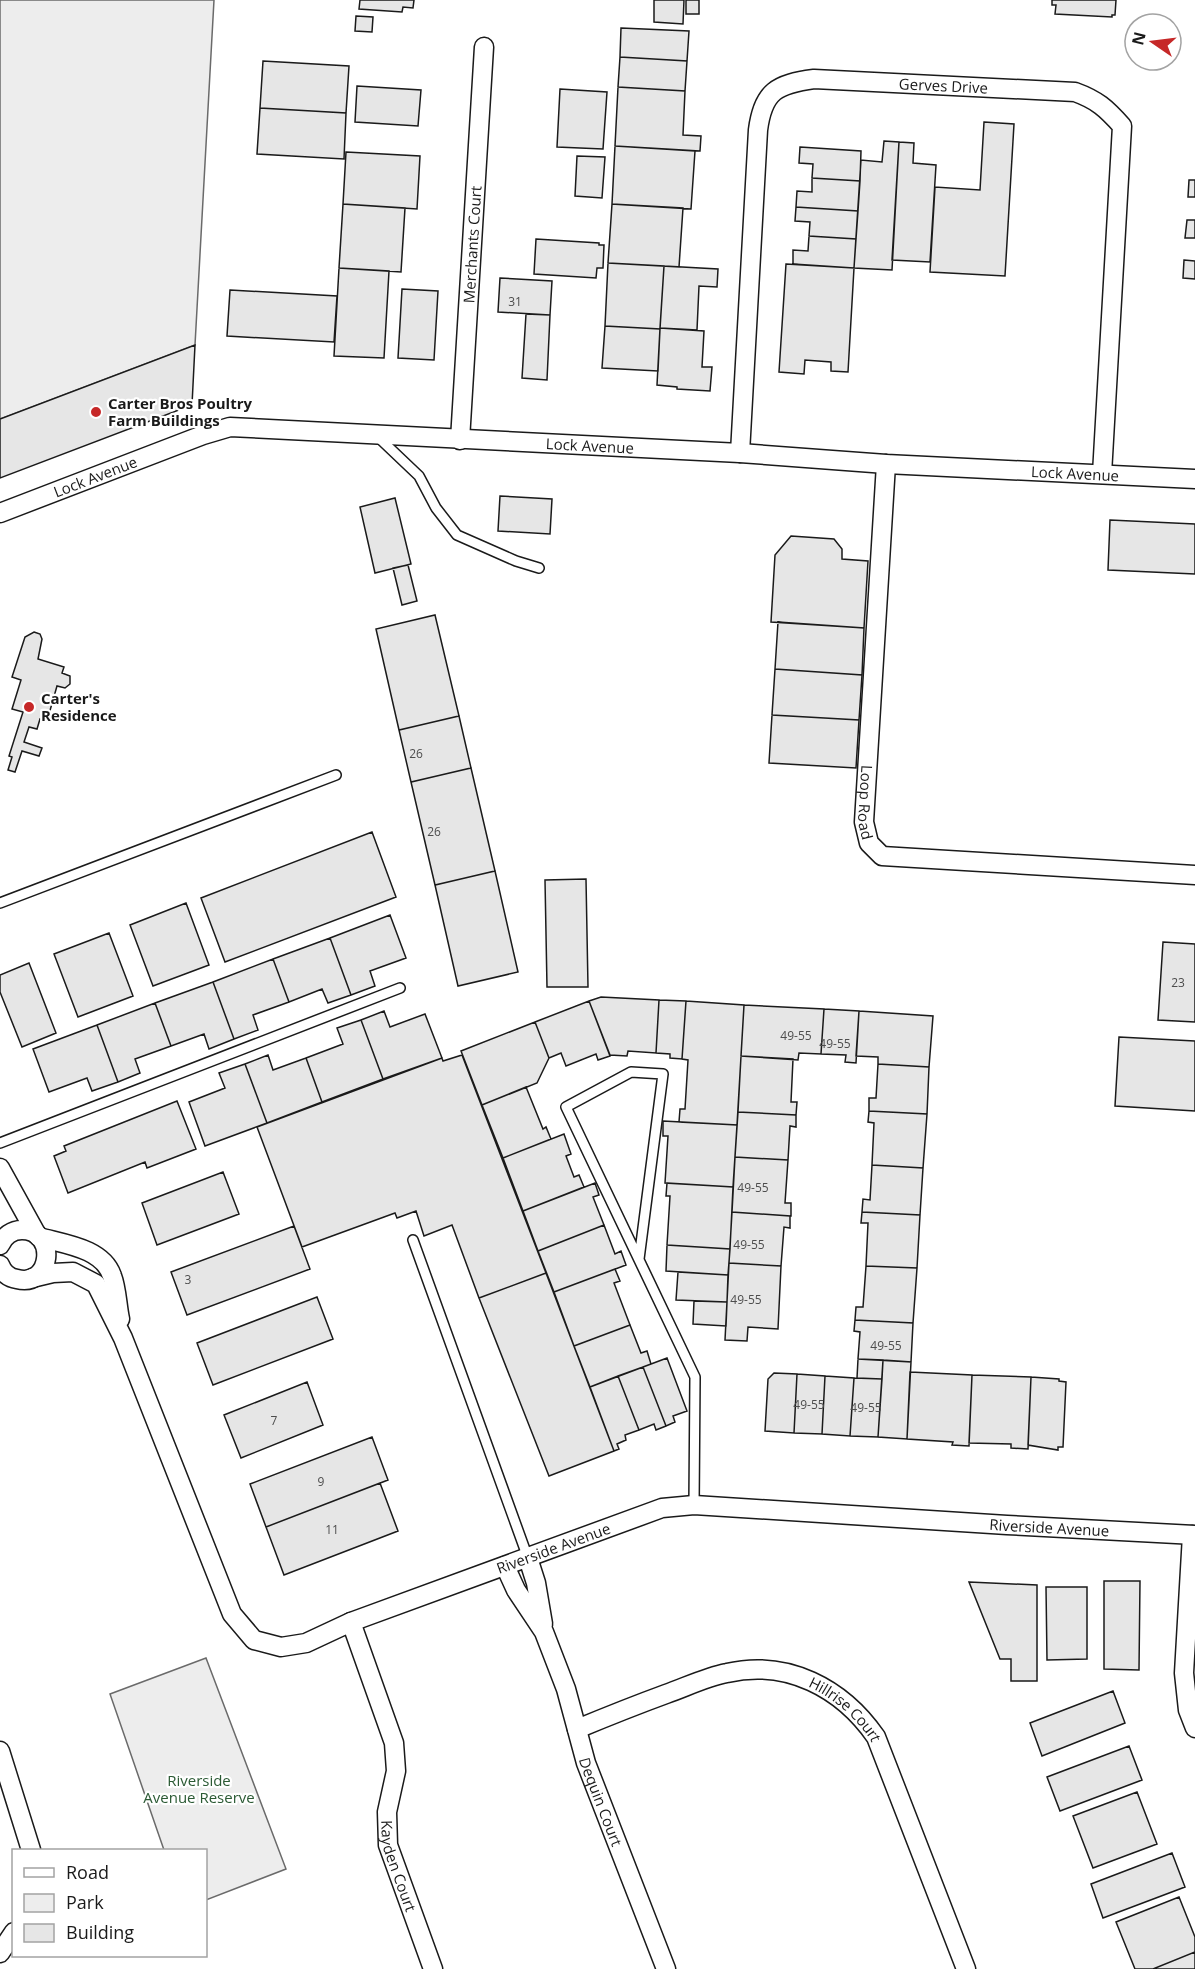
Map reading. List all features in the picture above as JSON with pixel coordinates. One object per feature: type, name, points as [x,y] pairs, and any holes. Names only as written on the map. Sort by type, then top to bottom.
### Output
[{"type":"street","name":"Merchants Court","points":[[460,440],[484,47]]},
{"type":"street","name":"Gerves Drive","points":[[740,453],[758,130],[761,108],[771,95],[789,82],[814,79],[1075,92],[1095,100],[1108,110],[1122,126],[1102,474]]},
{"type":"street","name":"Lock Avenue","points":[[0,513],[203,435],[230,427],[1195,479]]},
{"type":"street","name":"Loop Road","points":[[886,464],[864,822],[868,843],[882,856],[1195,875]]},
{"type":"street","points":[[0,1167],[47,1249],[48,1259],[39,1274],[27,1279],[6,1274],[0,1265]]},
{"type":"street","name":"Riverside Avenue","points":[[0,1245],[3,1239],[16,1231],[25,1230],[84,1249],[99,1257],[112,1274],[123,1338]]},
{"type":"street","name":"Riverside Avenue","points":[[0,1286],[53,1273],[73,1272],[96,1284],[123,1338],[232,1614],[254,1640],[281,1647],[306,1643],[351,1622],[662,1508],[694,1505],[1007,1526],[1194,1535]]},
{"type":"street","points":[[1194,1535],[1184,1673],[1188,1710],[1195,1728]]},
{"type":"street","name":"Dequin Court","points":[[528,1558],[536,1583],[544,1632],[566,1689],[586,1762],[666,1969]]},
{"type":"street","name":"Dequin Court","points":[[505,1566],[516,1590],[544,1632]]},
{"type":"street","name":"Kayden Court","points":[[351,1622],[394,1743],[396,1771],[387,1812],[388,1845],[434,1969]]},
{"type":"street","name":"Hillrise Court","points":[[577,1729],[708,1679],[742,1670],[773,1670],[823,1686],[859,1714],[876,1737],[966,1969]]},
{"type":"street","points":[[0,1751],[30,1849]]},
{"type":"street","points":[[0,1953],[12,1935]]},
{"type":"lane","points":[[376,435],[419,476],[436,508],[457,535],[516,561],[539,568]]},
{"type":"lane","points":[[0,903],[336,775]]},
{"type":"lane","points":[[0,1143],[400,988]]},
{"type":"lane","points":[[639,1259],[663,1074],[630,1072],[566,1107],[695,1377],[694,1505]]},
{"type":"lane","points":[[413,1240],[528,1558]]},
{"type":"green space","points":[[0,0],[214,0],[195,345],[0,419]]},
{"type":"green space","name":"Riverside Avenue Reserve","points":[[206,1658],[286,1869],[207,1900],[207,1849],[164,1849],[110,1694]]},
{"type":"building","points":[[360,0],[414,0],[413,8],[403,7],[402,12],[359,9]]},
{"type":"building","points":[[654,0],[684,0],[683,24],[654,22]]},
{"type":"building","points":[[686,0],[699,0],[699,14],[686,14]]},
{"type":"building","points":[[1052,0],[1116,0],[1115,15],[1112,17],[1055,14],[1056,5],[1052,5]]},
{"type":"building","points":[[356,16],[373,17],[372,32],[355,31]]},
{"type":"building","points":[[621,28],[689,31],[687,61],[620,57]]},
{"type":"building","points":[[620,57],[687,61],[685,91],[618,87]]},
{"type":"building","points":[[263,61],[349,66],[346,113],[260,108]]},
{"type":"building","points":[[357,86],[421,90],[418,126],[355,122]]},
{"type":"building","points":[[618,87],[685,91],[683,135],[701,136],[700,151],[615,146]]},
{"type":"building","points":[[560,89],[607,92],[603,149],[557,147]]},
{"type":"building","points":[[260,108],[346,113],[344,159],[257,154]]},
{"type":"building","points":[[984,122],[1014,124],[1005,276],[930,272],[935,187],[980,190]]},
{"type":"building","points":[[884,141],[899,142],[892,270],[854,268],[861,160],[882,162]]},
{"type":"building","points":[[899,142],[914,143],[913,163],[936,165],[930,262],[892,260]]},
{"type":"building","points":[[615,146],[695,151],[691,209],[612,204]]},
{"type":"building","points":[[800,147],[861,151],[860,181],[812,178],[813,164],[799,163]]},
{"type":"building","points":[[346,152],[420,156],[417,209],[343,204]]},
{"type":"building","points":[[577,156],[605,157],[602,198],[575,196]]},
{"type":"building","points":[[812,178],[860,181],[858,211],[796,207],[797,191],[812,192]]},
{"type":"building","points":[[1189,180],[1195,180],[1195,197],[1188,197]]},
{"type":"building","points":[[343,204],[405,208],[401,272],[339,268]]},
{"type":"building","points":[[612,204],[683,208],[679,267],[608,263]]},
{"type":"building","points":[[796,207],[858,211],[856,239],[809,236],[810,222],[795,221]]},
{"type":"building","points":[[1187,220],[1195,220],[1195,238],[1185,238]]},
{"type":"building","points":[[809,236],[856,239],[854,268],[793,264],[793,250],[808,251]]},
{"type":"building","points":[[536,239],[604,245],[603,268],[597,268],[596,278],[534,274]]},
{"type":"building","points":[[1184,260],[1195,261],[1195,279],[1183,278]]},
{"type":"building","points":[[608,263],[664,266],[660,329],[605,326]]},
{"type":"building","points":[[786,264],[854,268],[848,372],[831,371],[831,362],[805,360],[804,374],[779,372]]},
{"type":"building","points":[[664,266],[718,269],[717,287],[699,286],[697,330],[660,328]]},
{"type":"building","points":[[339,268],[389,271],[384,358],[334,356]]},
{"type":"building","points":[[500,278],[552,281],[550,315],[498,312]]},
{"type":"building","points":[[402,289],[438,291],[434,360],[398,358]]},
{"type":"building","points":[[230,290],[337,296],[334,342],[227,336]]},
{"type":"building","points":[[526,314],[550,315],[547,380],[522,378]]},
{"type":"building","points":[[605,326],[660,329],[658,371],[602,368]]},
{"type":"building","points":[[660,328],[704,331],[702,367],[712,367],[710,391],[657,385]]},
{"type":"building","name":"Carter Bros Poultry Farm Buildings","points":[[195,345],[192,405],[0,478],[0,419]]},
{"type":"building","points":[[500,496],[552,499],[550,534],[498,531]]},
{"type":"building","points":[[395,498],[411,564],[375,573],[360,507]]},
{"type":"building","points":[[1110,520],[1195,524],[1195,574],[1108,570]]},
{"type":"building","points":[[791,536],[834,539],[842,549],[842,559],[868,561],[864,628],[771,622],[775,555]]},
{"type":"building","points":[[408,565],[417,601],[402,605],[393,568]]},
{"type":"building","points":[[435,615],[459,716],[399,730],[376,629]]},
{"type":"building","points":[[778,622],[864,628],[862,675],[775,669]]},
{"type":"building","points":[[34,632],[40,634],[42,639],[38,659],[64,667],[62,673],[70,676],[70,684],[65,688],[57,686],[47,721],[40,719],[37,729],[29,727],[24,742],[42,748],[39,756],[22,751],[15,772],[8,770],[12,757],[9,756],[23,712],[12,709],[21,680],[12,677],[25,637]]},
{"type":"building","points":[[775,669],[862,675],[859,720],[772,715]]},
{"type":"building","points":[[772,715],[859,720],[856,768],[769,763]]},
{"type":"building","points":[[459,716],[471,768],[411,782],[399,730]]},
{"type":"building","points":[[471,768],[495,871],[435,885],[411,782]]},
{"type":"building","points":[[372,832],[396,897],[225,962],[201,898]]},
{"type":"building","points":[[495,871],[518,972],[458,986],[435,885]]},
{"type":"building","points":[[586,879],[588,987],[547,987],[545,880]]},
{"type":"building","points":[[186,903],[209,965],[153,986],[130,925]]},
{"type":"building","points":[[390,915],[406,958],[370,971],[375,986],[351,995],[330,938]]},
{"type":"building","points":[[109,933],[133,996],[78,1017],[54,954]]},
{"type":"building","points":[[330,938],[351,995],[328,1003],[322,989],[289,1002],[273,959]]},
{"type":"building","points":[[1163,942],[1195,944],[1195,1022],[1158,1020]]},
{"type":"building","points":[[273,959],[289,1002],[253,1015],[258,1030],[234,1039],[213,982]]},
{"type":"building","points":[[29,963],[56,1033],[22,1047],[0,992],[0,975]]},
{"type":"building","points":[[213,982],[234,1039],[209,1049],[204,1034],[171,1046],[155,1003]]},
{"type":"building","points":[[601,997],[659,1000],[656,1053],[628,1051],[627,1056],[610,1055],[589,1001]]},
{"type":"building","points":[[659,1000],[686,1001],[682,1059],[670,1058],[670,1054],[656,1053]]},
{"type":"building","points":[[589,1001],[610,1056],[598,1060],[596,1054],[566,1066],[561,1053],[549,1058],[535,1022]]},
{"type":"building","points":[[686,1001],[744,1005],[737,1125],[679,1122],[680,1109],[685,1109],[688,1060],[682,1059]]},
{"type":"building","points":[[155,1003],[171,1046],[135,1059],[140,1073],[118,1082],[97,1025]]},
{"type":"building","points":[[744,1005],[824,1009],[821,1054],[799,1053],[798,1060],[741,1056]]},
{"type":"building","points":[[824,1009],[859,1011],[856,1063],[845,1062],[846,1055],[821,1054]]},
{"type":"building","points":[[384,1011],[390,1027],[425,1014],[442,1058],[383,1079],[361,1020]]},
{"type":"building","points":[[859,1011],[933,1016],[929,1067],[878,1064],[878,1057],[856,1056]]},
{"type":"building","points":[[361,1020],[383,1079],[322,1102],[306,1058],[343,1044],[337,1028]]},
{"type":"building","points":[[535,1022],[549,1058],[537,1083],[482,1105],[461,1051]]},
{"type":"building","points":[[97,1025],[118,1082],[92,1091],[87,1078],[49,1092],[33,1049]]},
{"type":"building","points":[[1119,1037],[1195,1041],[1195,1111],[1115,1106]]},
{"type":"building","points":[[268,1055],[273,1070],[306,1058],[322,1102],[267,1123],[245,1064]]},
{"type":"building","points":[[462,1055],[546,1273],[479,1298],[452,1225],[424,1236],[416,1211],[397,1218],[395,1213],[302,1247],[257,1127],[442,1058],[443,1061]]},
{"type":"building","points":[[741,1056],[793,1059],[791,1102],[797,1102],[796,1115],[738,1112]]},
{"type":"building","points":[[245,1064],[267,1123],[205,1146],[189,1102],[225,1088],[219,1073]]},
{"type":"building","points":[[878,1064],[929,1067],[927,1114],[869,1111],[869,1098],[876,1098]]},
{"type":"building","points":[[526,1087],[543,1129],[546,1127],[551,1139],[503,1158],[482,1105]]},
{"type":"building","points":[[177,1101],[196,1149],[147,1168],[145,1162],[68,1193],[54,1156],[66,1151],[64,1146]]},
{"type":"building","points":[[869,1111],[927,1114],[923,1168],[872,1165],[874,1123],[868,1122]]},
{"type":"building","points":[[738,1112],[796,1115],[796,1127],[790,1126],[788,1160],[735,1157]]},
{"type":"building","points":[[663,1121],[737,1125],[733,1187],[665,1183],[668,1136],[663,1136]]},
{"type":"building","points":[[564,1134],[571,1154],[566,1156],[574,1177],[579,1175],[584,1187],[523,1211],[503,1158]]},
{"type":"building","points":[[735,1157],[788,1160],[785,1203],[791,1203],[791,1216],[732,1212]]},
{"type":"building","points":[[872,1165],[923,1168],[920,1215],[862,1212],[863,1199],[870,1200]]},
{"type":"building","points":[[223,1172],[239,1214],[157,1245],[142,1203]]},
{"type":"building","points":[[595,1183],[599,1195],[593,1197],[604,1225],[538,1251],[523,1211]]},
{"type":"building","points":[[667,1183],[733,1187],[730,1249],[667,1245],[670,1196],[666,1196]]},
{"type":"building","points":[[732,1212],[790,1216],[790,1228],[784,1227],[781,1266],[729,1263]]},
{"type":"building","points":[[862,1212],[920,1215],[917,1268],[866,1266],[868,1223],[861,1223]]},
{"type":"building","points":[[604,1225],[615,1254],[621,1251],[626,1265],[554,1292],[538,1251]]},
{"type":"building","points":[[294,1226],[310,1269],[187,1315],[171,1272]]},
{"type":"building","points":[[667,1245],[730,1249],[728,1275],[666,1271]]},
{"type":"building","points":[[729,1263],[781,1266],[778,1329],[748,1327],[747,1341],[725,1340]]},
{"type":"building","points":[[866,1266],[917,1268],[913,1323],[855,1320],[856,1307],[863,1307]]},
{"type":"building","points":[[615,1269],[620,1281],[614,1283],[630,1325],[574,1346],[554,1292]]},
{"type":"building","points":[[678,1272],[728,1275],[727,1302],[676,1300]]},
{"type":"building","points":[[546,1273],[614,1451],[549,1476],[479,1298]]},
{"type":"building","points":[[317,1297],[333,1339],[213,1385],[197,1343]]},
{"type":"building","points":[[694,1301],[727,1302],[726,1326],[693,1324]]},
{"type":"building","points":[[855,1320],[913,1323],[911,1362],[858,1359],[860,1332],[854,1331]]},
{"type":"building","points":[[630,1325],[641,1353],[647,1351],[651,1364],[590,1387],[574,1346]]},
{"type":"building","points":[[667,1358],[687,1411],[673,1416],[675,1422],[666,1426],[643,1367]]},
{"type":"building","points":[[858,1359],[883,1360],[882,1379],[857,1378]]},
{"type":"building","points":[[883,1360],[911,1362],[907,1439],[878,1437]]},
{"type":"building","points":[[643,1367],[666,1426],[656,1430],[654,1424],[639,1430],[618,1376]]},
{"type":"building","points":[[910,1372],[972,1375],[969,1446],[952,1445],[953,1442],[907,1439]]},
{"type":"building","points":[[774,1373],[797,1374],[794,1433],[765,1431],[768,1379]]},
{"type":"building","points":[[797,1374],[825,1376],[822,1434],[794,1433]]},
{"type":"building","points":[[972,1375],[1031,1377],[1028,1449],[1011,1448],[1011,1444],[969,1443]]},
{"type":"building","points":[[618,1376],[639,1430],[625,1435],[626,1440],[617,1444],[619,1449],[614,1451],[590,1387]]},
{"type":"building","points":[[825,1376],[854,1378],[850,1436],[822,1434]]},
{"type":"building","points":[[1031,1377],[1059,1379],[1059,1381],[1066,1382],[1063,1447],[1058,1447],[1058,1450],[1028,1445]]},
{"type":"building","points":[[854,1378],[882,1379],[878,1437],[850,1436]]},
{"type":"building","points":[[307,1382],[323,1425],[241,1458],[224,1415]]},
{"type":"building","points":[[372,1437],[388,1480],[266,1527],[250,1484]]},
{"type":"building","points":[[380,1483],[398,1531],[284,1575],[266,1527]]},
{"type":"building","points":[[1104,1581],[1140,1581],[1139,1670],[1104,1669]]},
{"type":"building","points":[[969,1582],[1037,1585],[1037,1681],[1011,1681],[1011,1659],[1000,1659]]},
{"type":"building","points":[[1046,1587],[1087,1587],[1087,1659],[1047,1660]]},
{"type":"building","points":[[1113,1691],[1125,1723],[1042,1756],[1030,1723]]},
{"type":"building","points":[[1129,1746],[1142,1780],[1060,1811],[1047,1777]]},
{"type":"building","points":[[1137,1792],[1157,1844],[1093,1868],[1073,1816]]},
{"type":"building","points":[[1172,1853],[1185,1887],[1103,1918],[1091,1884]]},
{"type":"building","points":[[1179,1897],[1195,1937],[1195,1952],[1153,1969],[1135,1969],[1116,1922]]},
{"type":"building","points":[[1195,1952],[1195,1969],[1153,1969]]},
{"type":"place","name":"Carter Bros Poultry Farm Buildings","points":[[96,412]]},
{"type":"place","name":"Carter's Residence","points":[[29,707]]}]
